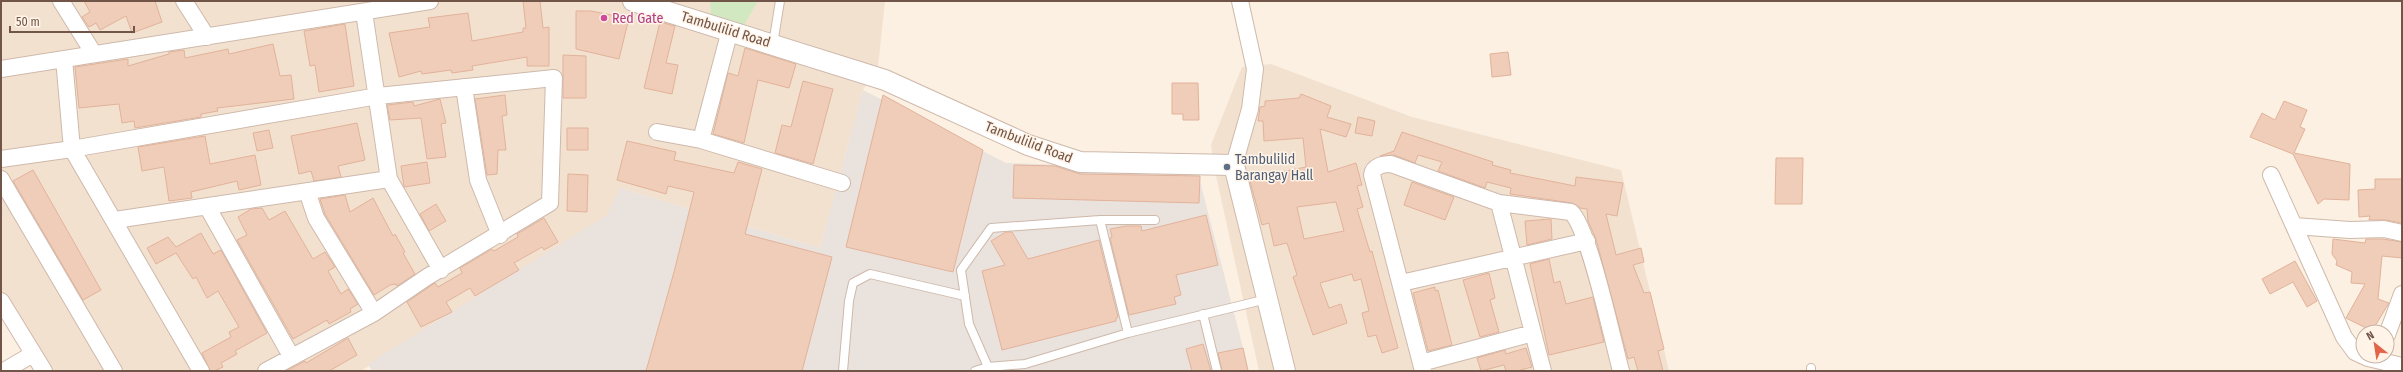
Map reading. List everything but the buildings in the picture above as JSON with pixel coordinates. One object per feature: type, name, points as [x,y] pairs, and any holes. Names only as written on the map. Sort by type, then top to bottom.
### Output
[{"type":"street","points":[[61,1],[94,54]]},
{"type":"street","points":[[184,1],[207,37]]},
{"type":"street","points":[[1,69],[430,1]]},
{"type":"street","name":"Tambulilid Road","points":[[633,1],[730,30],[885,80],[1028,145],[1080,162],[1234,165]]},
{"type":"street","points":[[1240,1],[1256,69],[1250,109],[1234,165],[1285,371]]},
{"type":"street","points":[[364,12],[378,96],[389,179],[440,270]]},
{"type":"street","points":[[701,140],[730,30]]},
{"type":"street","points":[[64,59],[72,148],[201,371]]},
{"type":"street","points":[[1,159],[378,96],[554,78],[550,203],[500,235],[440,270],[374,313],[291,356],[266,371]]},
{"type":"street","points":[[464,87],[478,180],[500,235]]},
{"type":"street","points":[[657,132],[701,140],[842,183]]},
{"type":"street","points":[[1533,333],[1422,367],[1372,175],[1375,169],[1384,164],[1391,164],[1499,203],[1571,212],[1580,224],[1587,241],[1621,371]]},
{"type":"street","points":[[2270,175],[2344,337],[2355,352]]},
{"type":"street","points":[[1,179],[114,371]]},
{"type":"street","points":[[114,220],[208,208],[389,179]]},
{"type":"street","points":[[307,192],[316,218],[374,313]]},
{"type":"street","points":[[1499,203],[1543,371]]},
{"type":"street","points":[[208,208],[291,356]]},
{"type":"street","points":[[2294,226],[2350,230],[2384,229],[2402,233]]},
{"type":"street","points":[[1401,283],[1587,241]]},
{"type":"street","points":[[2391,324],[2402,294]]},
{"type":"street","points":[[1,301],[44,371]]},
{"type":"street","points":[[4,371],[33,354]]},
{"type":"lane","points":[[773,44],[780,1]]},
{"type":"lane","points":[[1100,220],[1128,333]]},
{"type":"lane","points":[[988,369],[969,324],[961,270],[991,228],[1100,220],[1155,220]]},
{"type":"lane","points":[[843,371],[849,301],[853,283],[870,274],[965,296]]},
{"type":"lane","points":[[975,371],[1026,364],[1128,333],[1268,299]]},
{"type":"lane","points":[[1203,314],[1216,371]]},
{"type":"shaded area","points":[[1,1],[710,1],[711,19],[742,29],[758,1],[885,1],[878,67],[863,90],[820,248],[620,188],[607,215],[361,371],[44,371],[1,292]]},
{"type":"shaded area","points":[[1271,64],[1412,117],[1621,170],[1669,371],[1259,371],[1215,171],[1211,145],[1242,67]]},
{"type":"shaded area","points":[[863,90],[1006,163],[1197,170],[1249,371],[372,371],[368,364],[607,215],[620,188],[820,248]]},
{"type":"green space","points":[[710,1],[758,1],[742,29],[711,19]]},
{"type":"place","name":"Red Gate","points":[[604,18]]},
{"type":"place","name":"Tambulilid Barangay Hall","points":[[1227,167]]}]
